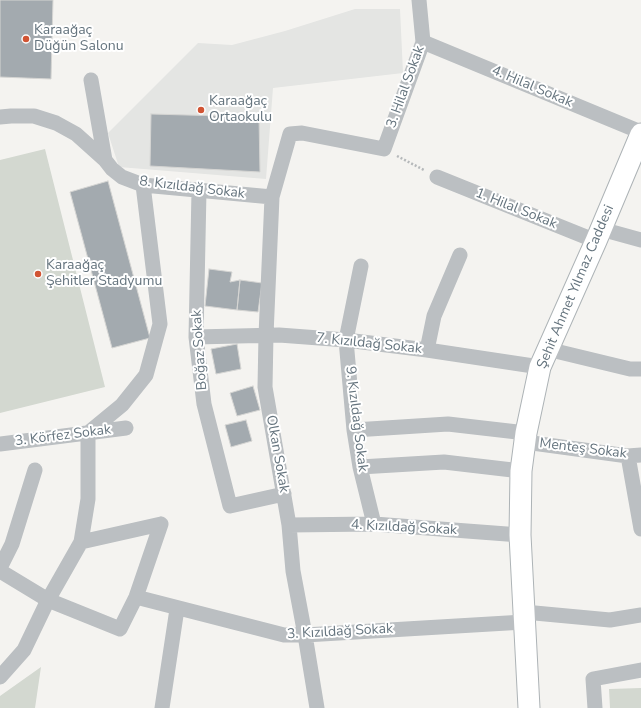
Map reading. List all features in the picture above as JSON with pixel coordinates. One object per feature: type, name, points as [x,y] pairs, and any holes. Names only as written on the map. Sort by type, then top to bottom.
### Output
[{"type":"street","name":"3. Hilal Sokak","points":[[384,149],[423,42],[418,0]]},
{"type":"street","name":"4. Hilal Sokak","points":[[423,42],[641,133]]},
{"type":"street","points":[[92,80],[105,160]]},
{"type":"street","name":"8. Kızıldağ Sokak","points":[[0,117],[34,116],[56,123],[76,134],[122,177],[143,185],[272,197]]},
{"type":"street","name":"Olkan Sokak","points":[[317,708],[293,571],[289,525],[266,387],[266,335],[272,197],[290,134],[302,133],[384,149]]},
{"type":"street","name":"Şehit Ahmet Yılmaz Caddesi","points":[[529,708],[520,535],[521,471],[525,437],[544,358],[641,133]]},
{"type":"street","name":"1. Hilal Sokak","points":[[436,177],[598,235],[641,240]]},
{"type":"street","points":[[0,677],[24,650],[48,600],[81,542],[88,499],[88,433],[122,405],[146,375],[160,324],[143,185]]},
{"type":"street","name":"Boğaz Sokak","points":[[199,191],[196,337],[204,404],[230,506],[284,494]]},
{"type":"street","points":[[427,350],[434,316],[460,255]]},
{"type":"street","name":"9. Kızıldağ Sokak","points":[[361,266],[346,340],[354,430],[360,467],[374,524]]},
{"type":"street","name":"7. Kızıldağ Sokak","points":[[196,337],[279,335],[346,340],[427,350],[544,358],[630,369],[641,369]]},
{"type":"street","name":"Menteş Sokak","points":[[354,430],[448,424],[634,455]]},
{"type":"street","name":"3. Körfez Sokak","points":[[0,444],[126,428]]},
{"type":"street","points":[[634,455],[641,529]]},
{"type":"street","points":[[360,467],[444,462],[521,471]]},
{"type":"street","points":[[0,568],[12,544],[35,470]]},
{"type":"street","points":[[0,571],[48,600],[120,629],[136,598],[161,524],[81,542]]},
{"type":"street","name":"4. Kızıldağ Sokak","points":[[289,525],[374,524],[520,535]]},
{"type":"street","name":"3. Kızıldağ Sokak","points":[[136,598],[284,635],[305,635],[524,617],[610,620],[641,615]]},
{"type":"street","points":[[162,708],[178,609]]},
{"type":"street","points":[[595,708],[593,679],[641,670]]},
{"type":"path","points":[[384,149],[436,177]]},
{"type":"shaded area","name":"Karaağaç Ortaokulu","points":[[355,9],[400,9],[403,73],[273,88],[266,179],[119,167],[108,133],[198,43],[232,45],[285,31]]},
{"type":"shaded area","name":"Karaağaç Şehitler Stadyumu","points":[[45,149],[105,387],[0,413],[0,160]]},
{"type":"shaded area","points":[[41,667],[35,708],[0,708],[0,696]]},
{"type":"shaded area","points":[[641,688],[641,708],[610,708],[609,689]]},
{"type":"building","name":"Karaağaç Düğün Salonu","points":[[0,0],[53,0],[51,79],[0,77]]},
{"type":"building","points":[[151,114],[259,117],[260,172],[150,166]]},
{"type":"building","points":[[108,181],[150,338],[112,348],[70,192]]},
{"type":"building","points":[[209,269],[232,272],[230,282],[240,280],[237,310],[205,306]]},
{"type":"building","points":[[240,280],[262,283],[258,312],[237,310]]},
{"type":"building","points":[[237,344],[241,369],[216,374],[211,349]]},
{"type":"building","points":[[253,386],[260,410],[237,416],[230,393]]},
{"type":"building","points":[[246,420],[252,441],[231,447],[225,425]]},
{"type":"place","name":"Karaağaç Düğün Salonu","points":[[26,39]]},
{"type":"place","name":"Karaağaç Ortaokulu","points":[[201,110]]},
{"type":"place","name":"Karaağaç Şehitler Stadyumu","points":[[38,274]]}]
